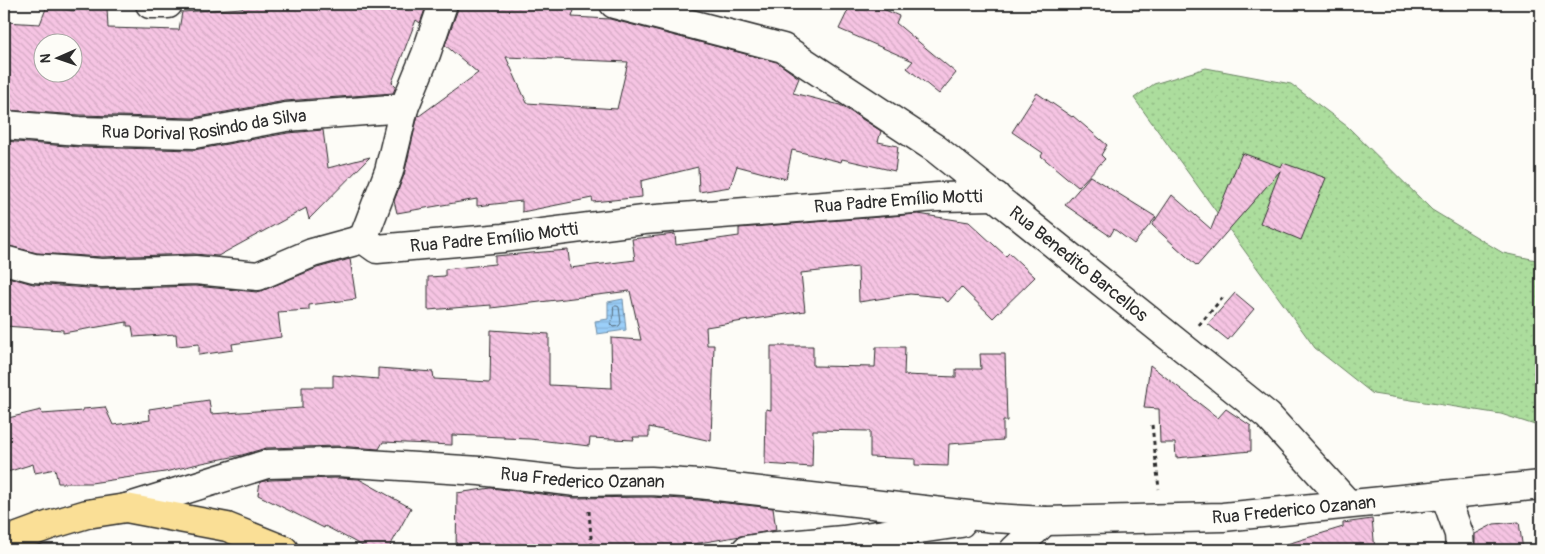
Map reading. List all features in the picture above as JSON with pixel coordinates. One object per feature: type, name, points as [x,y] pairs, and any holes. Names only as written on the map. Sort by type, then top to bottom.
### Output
[{"type":"main road","points":[[4,542],[86,514],[126,508],[227,527],[274,548]]},
{"type":"street","points":[[150,4],[168,4]]},
{"type":"street","points":[[4,260],[34,268],[102,273],[195,270],[258,276],[312,253],[363,239],[388,172],[404,108],[426,54],[443,4]]},
{"type":"street","name":"Rua Benedito Barcellos","points":[[614,4],[784,48],[936,149],[1268,416],[1348,504]]},
{"type":"street","name":"Rua Dorival Rosindo da Silva","points":[[4,125],[79,131],[194,134],[286,117],[404,108]]},
{"type":"street","name":"Rua Padre Emílio Motti","points":[[363,239],[377,249],[503,238],[644,220],[938,197],[996,196]]},
{"type":"street","name":"Rua Frederico Ozanan","points":[[126,508],[267,464],[337,462],[480,471],[577,482],[651,481],[699,484],[994,518],[1045,520],[1223,517],[1541,485]]},
{"type":"street","points":[[1445,495],[1459,534],[1460,550]]},
{"type":"street","points":[[746,550],[917,531],[994,518]]},
{"type":"street","points":[[1014,550],[1045,520]]},
{"type":"path","points":[[1183,348],[1203,320],[1225,295]]},
{"type":"path","points":[[1152,425],[1162,517]]},
{"type":"path","points":[[577,482],[588,504],[592,550]]},
{"type":"green space","points":[[1206,68],[1291,84],[1348,127],[1432,210],[1503,253],[1541,261],[1541,427],[1501,414],[1373,394],[1315,348],[1134,98],[1154,84]]},
{"type":"water","points":[[623,299],[626,330],[597,334],[595,321],[608,319],[608,302]]},
{"type":"building","points":[[243,4],[427,4],[420,23],[416,20],[392,82],[396,86],[393,93],[285,101],[193,118],[80,115],[4,110],[4,22],[40,24],[47,6],[75,11],[76,8],[107,8],[108,28],[179,30],[182,12],[243,8]]},
{"type":"building","points":[[458,4],[576,4],[572,17],[610,19],[777,62],[799,78],[793,93],[840,105],[881,131],[878,142],[898,146],[895,171],[842,159],[841,162],[792,150],[786,179],[737,166],[730,187],[699,192],[698,167],[641,181],[642,197],[593,202],[592,198],[522,212],[522,201],[477,206],[477,199],[397,213],[394,201],[404,175],[418,115],[478,73],[445,45],[458,9]],"holes":[[[506,57],[628,62],[617,109],[527,103]]]},
{"type":"building","points":[[851,4],[872,4],[899,16],[896,23],[956,73],[939,94],[907,68],[913,61],[839,29]]},
{"type":"building","points":[[1037,93],[1073,116],[1107,145],[1101,155],[1105,159],[1078,187],[1041,156],[1043,153],[1012,132]]},
{"type":"building","points":[[323,130],[328,168],[370,157],[309,219],[306,208],[218,256],[194,254],[102,257],[37,253],[4,245],[4,141],[79,147],[194,150],[288,133]]},
{"type":"building","points":[[1242,153],[1281,167],[1283,163],[1326,178],[1301,240],[1260,223],[1280,171],[1197,266],[1152,225],[1172,195],[1211,229]]},
{"type":"building","points":[[1090,176],[1156,217],[1134,244],[1114,229],[1110,236],[1065,205]]},
{"type":"building","points":[[918,214],[969,222],[1006,256],[1009,253],[1035,277],[993,318],[961,287],[948,302],[941,297],[910,294],[859,302],[858,267],[801,273],[805,311],[706,327],[707,345],[714,345],[711,441],[649,427],[649,437],[633,437],[634,440],[590,438],[589,446],[530,439],[452,435],[452,445],[383,442],[379,449],[337,446],[266,448],[165,472],[91,483],[58,483],[55,469],[35,473],[33,464],[4,473],[4,419],[41,410],[42,414],[83,411],[83,409],[105,407],[113,425],[150,420],[149,409],[209,400],[211,414],[302,408],[302,387],[333,387],[333,375],[378,379],[378,368],[433,372],[434,379],[490,382],[491,330],[549,334],[549,385],[612,388],[611,338],[641,340],[630,291],[491,308],[491,305],[428,310],[428,277],[445,276],[445,269],[495,264],[495,256],[568,250],[570,268],[635,260],[632,239],[675,234],[676,245],[739,236],[739,228]]},
{"type":"building","points":[[350,259],[356,299],[309,305],[309,310],[278,312],[281,337],[232,344],[233,350],[199,355],[199,344],[177,346],[176,334],[134,337],[132,326],[127,326],[127,322],[63,333],[63,330],[4,326],[4,276],[33,284],[101,289],[195,286],[257,292],[317,268]]},
{"type":"building","points":[[1235,293],[1254,309],[1228,340],[1208,324]]},
{"type":"building","points":[[771,346],[813,346],[813,366],[875,367],[876,347],[905,347],[904,375],[956,377],[956,369],[981,369],[980,354],[1005,354],[1007,421],[1003,421],[1003,440],[949,444],[948,466],[915,465],[915,459],[870,457],[870,431],[813,430],[812,467],[765,464],[766,409],[771,410]]},
{"type":"building","points":[[1150,365],[1218,418],[1226,409],[1251,426],[1251,451],[1176,458],[1175,443],[1160,443],[1159,409],[1144,408]]},
{"type":"building","points":[[337,478],[359,479],[411,508],[388,550],[370,550],[325,526],[324,528],[258,495],[260,482]]},
{"type":"building","points":[[491,488],[575,498],[651,497],[773,508],[776,530],[658,550],[456,550],[457,493]]},
{"type":"building","points":[[1372,519],[1375,550],[1288,550],[1287,544],[1343,527],[1343,523]]},
{"type":"building","points":[[1519,522],[1523,550],[1475,550],[1475,534],[1494,524]]}]
